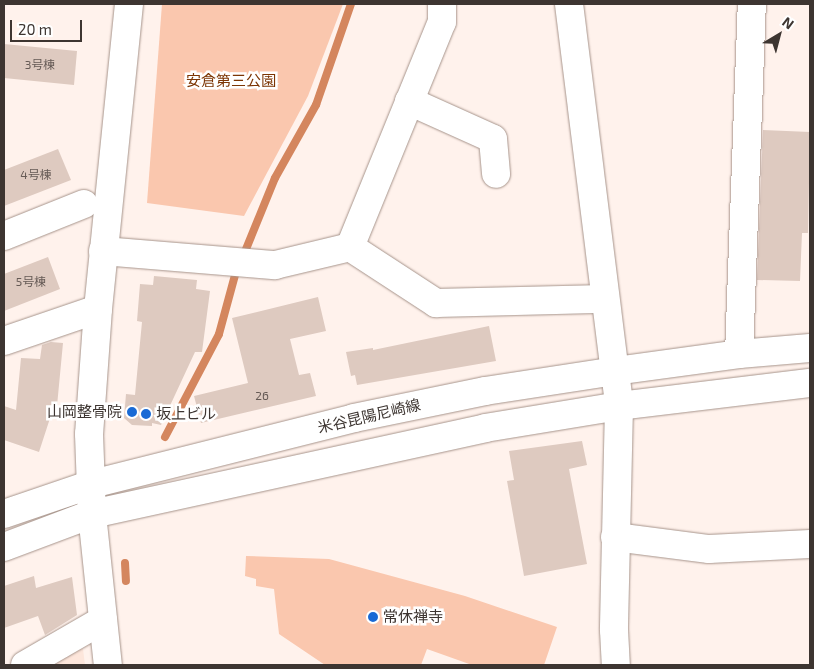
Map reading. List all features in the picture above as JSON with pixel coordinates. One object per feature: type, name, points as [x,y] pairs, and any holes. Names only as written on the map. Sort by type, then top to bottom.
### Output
[{"type":"street","points":[[108,665],[92,514],[89,434],[103,251],[129,4]]},
{"type":"street","points":[[350,247],[442,22],[442,4]]},
{"type":"street","points":[[568,4],[619,406],[615,537],[616,665]]},
{"type":"street","points":[[739,354],[752,4]]},
{"type":"street","points":[[409,101],[493,139],[496,174]]},
{"type":"street","points":[[4,236],[84,204]]},
{"type":"street","points":[[103,251],[275,265],[350,247],[436,302],[605,299]]},
{"type":"street","points":[[4,341],[98,309]]},
{"type":"street","name":"米谷昆陽尼崎線","points":[[4,514],[92,484],[354,418],[485,391],[739,354],[810,348]]},
{"type":"street","points":[[4,547],[92,514],[485,428],[619,406],[810,383]]},
{"type":"street","points":[[615,537],[709,549],[810,544]]},
{"type":"street","points":[[24,665],[103,620]]},
{"type":"shaded area","points":[[73,649],[83,649],[85,665],[45,665]]},
{"type":"green space","name":"安倉第三公園","points":[[162,4],[343,4],[308,96],[244,216],[147,203]]},
{"type":"green space","name":"常休禅寺","points":[[246,556],[329,559],[465,596],[557,627],[544,665],[472,665],[427,649],[421,665],[325,665],[279,634],[274,589],[256,586],[256,579],[245,576]]},
{"type":"building","points":[[4,44],[77,51],[74,85],[4,78]]},
{"type":"building","points":[[763,130],[810,132],[808,233],[802,233],[800,281],[757,280]]},
{"type":"building","points":[[58,149],[71,180],[4,206],[4,170]]},
{"type":"building","points":[[48,257],[60,289],[4,311],[4,274]]},
{"type":"building","points":[[154,276],[197,280],[196,289],[210,291],[202,352],[195,352],[161,425],[152,423],[152,426],[132,425],[124,418],[126,394],[135,395],[142,322],[137,321],[140,284],[153,285]]},
{"type":"building","points":[[318,297],[326,331],[290,339],[299,375],[310,373],[316,396],[201,423],[194,396],[248,383],[232,318]]},
{"type":"building","points":[[489,326],[496,361],[357,385],[355,375],[351,376],[346,352],[373,348],[373,350]]},
{"type":"building","points":[[51,342],[63,343],[57,406],[54,406],[39,452],[4,440],[4,406],[16,410],[21,358],[40,359],[42,345]]},
{"type":"building","points":[[582,441],[587,465],[569,469],[587,564],[524,576],[507,481],[514,480],[509,451]]},
{"type":"building","points":[[34,576],[36,588],[72,577],[77,615],[45,635],[38,616],[4,628],[4,586]]},
{"type":"waterway","points":[[244,254],[275,178],[316,105],[351,4]]},
{"type":"waterway","points":[[165,437],[219,334],[235,275]]},
{"type":"waterway","points":[[125,563],[126,581]]},
{"type":"place","name":"山岡整骨院","points":[[132,412]]},
{"type":"place","name":"坂上ビル","points":[[146,414]]},
{"type":"place","name":"常休禅寺","points":[[373,617]]}]
